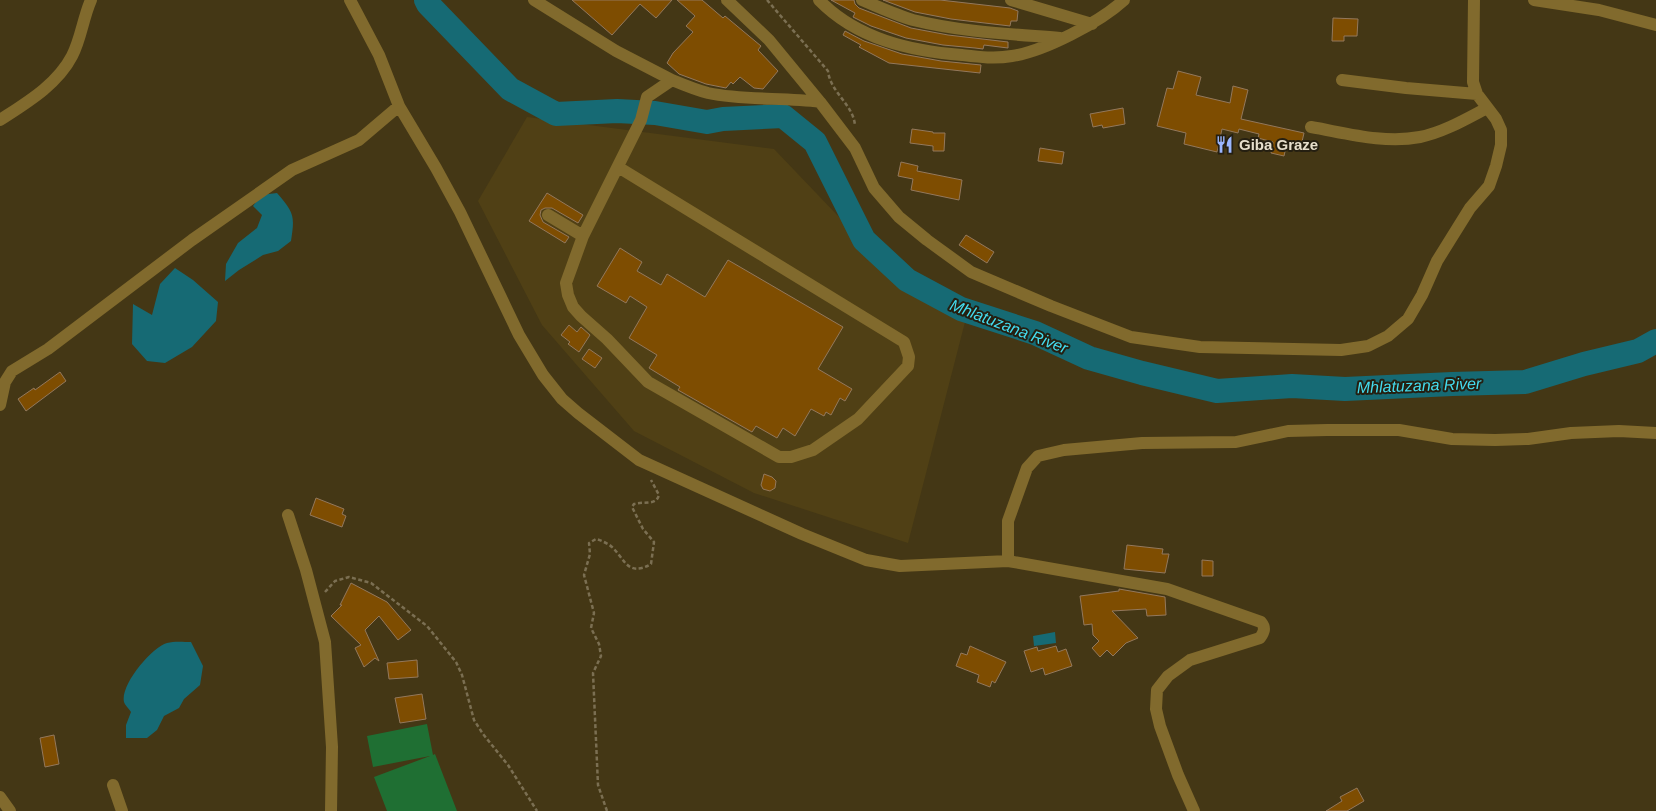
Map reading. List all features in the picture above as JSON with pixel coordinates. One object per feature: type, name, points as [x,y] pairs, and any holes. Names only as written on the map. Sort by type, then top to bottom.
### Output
[{"type":"street","points":[[0,120],[32,99],[62,72],[73,55],[91,0]]},
{"type":"street","points":[[350,0],[379,56],[399,106],[460,212],[519,335],[543,375],[562,398],[578,413],[639,460],[802,534],[866,560],[900,566],[1008,561],[1167,589],[1261,622],[1264,626],[1264,632],[1260,638],[1190,660],[1168,676],[1157,690],[1156,709],[1160,726],[1194,811]]},
{"type":"street","points":[[534,0],[616,51],[672,80],[695,89],[715,94],[752,98],[820,102]]},
{"type":"street","points":[[726,0],[769,40],[820,102],[855,148],[874,188],[899,217],[926,240],[971,272],[1131,337],[1200,347],[1341,350],[1368,346],[1388,336],[1408,319],[1422,295],[1436,261],[1453,233],[1470,208],[1489,186],[1501,145],[1501,130],[1496,119],[1477,94],[1473,82],[1474,0]]},
{"type":"street","points":[[820,0],[830,11],[855,28],[878,39],[932,53],[992,58],[1034,51],[1092,24],[1124,0]]},
{"type":"street","points":[[862,0],[912,20],[962,29],[1062,38]]},
{"type":"street","points":[[1011,0],[1092,24]]},
{"type":"street","points":[[1534,0],[1598,10],[1656,26]]},
{"type":"street","points":[[618,167],[904,342],[909,357],[908,366],[858,420],[813,450],[791,457],[779,457],[648,382],[573,307],[566,283],[583,236],[641,120],[647,97],[672,80]]},
{"type":"street","points":[[1342,80],[1477,94]]},
{"type":"street","points":[[0,405],[6,382],[12,371],[48,349],[192,240],[292,170],[359,140],[399,106]]},
{"type":"street","points":[[1312,127],[1381,139],[1398,140],[1420,137],[1442,130],[1487,108]]},
{"type":"street","points":[[548,215],[583,236]]},
{"type":"street","points":[[1008,561],[1008,521],[1026,468],[1038,456],[1064,450],[1142,443],[1236,442],[1288,431],[1399,430],[1452,439],[1495,440],[1528,440],[1570,433],[1618,431],[1656,433]]},
{"type":"street","points":[[288,515],[306,570],[325,642],[332,747],[331,811]]},
{"type":"street","points":[[113,785],[122,811]]},
{"type":"street","points":[[0,797],[10,811]]},
{"type":"path","points":[[767,0],[828,71],[829,79],[855,118],[855,148]]},
{"type":"path","points":[[606,811],[598,786],[593,673],[601,656],[599,644],[591,628],[594,613],[584,575],[590,554],[589,543],[596,539],[609,544],[623,562],[636,569],[650,564],[654,542],[643,529],[632,507],[641,501],[654,502],[658,500],[659,495],[639,460]]},
{"type":"path","points":[[321,596],[334,581],[349,577],[371,583],[427,626],[456,662],[462,675],[474,720],[508,765],[538,811]]},
{"type":"shaded area","points":[[527,117],[774,149],[882,262],[965,322],[908,543],[754,493],[634,431],[542,325],[478,201]]},
{"type":"green space","points":[[427,724],[433,755],[435,754],[457,811],[387,811],[374,777],[430,756],[373,767],[367,736]]},
{"type":"water","points":[[277,193],[287,205],[292,215],[291,241],[278,251],[263,255],[225,281],[226,264],[238,243],[257,228],[262,215],[253,206],[261,195]]},
{"type":"water","points":[[175,268],[193,280],[218,302],[216,321],[192,347],[165,363],[147,361],[132,344],[133,304],[152,315],[160,284]]},
{"type":"water","points":[[1055,632],[1056,643],[1034,646],[1033,636]]},
{"type":"water","points":[[191,642],[203,666],[200,685],[184,699],[179,708],[164,716],[157,730],[147,738],[126,738],[126,725],[131,712],[124,702],[124,695],[138,668],[153,652],[167,643]]},
{"type":"building","points":[[572,0],[672,0],[656,18],[640,4],[612,35]]},
{"type":"building","points":[[677,0],[702,0],[723,18],[725,16],[761,46],[758,50],[778,71],[763,89],[754,88],[740,77],[733,84],[731,82],[726,88],[706,84],[679,74],[667,63],[673,53],[693,32],[686,26],[695,16]]},
{"type":"building","points":[[831,0],[854,0],[859,8],[911,28],[948,35],[1008,42],[1008,48],[984,45],[983,49],[943,45],[906,38],[871,26],[853,17],[855,13]]},
{"type":"building","points":[[883,0],[940,0],[1010,8],[1018,11],[1017,21],[1011,21],[1010,26],[951,19],[915,12]]},
{"type":"building","points":[[1333,18],[1358,19],[1357,36],[1344,36],[1344,41],[1332,41]]},
{"type":"building","points":[[845,31],[864,41],[902,54],[941,61],[981,65],[980,73],[889,63],[859,47],[861,45],[843,35]]},
{"type":"building","points":[[1178,71],[1201,77],[1196,95],[1230,103],[1233,86],[1248,90],[1241,119],[1304,133],[1301,146],[1287,143],[1284,156],[1271,153],[1273,142],[1258,138],[1259,134],[1239,129],[1238,133],[1222,129],[1217,152],[1184,144],[1186,133],[1157,126],[1167,88],[1173,89]]},
{"type":"building","points":[[1123,108],[1125,124],[1103,128],[1102,125],[1093,127],[1090,114]]},
{"type":"building","points":[[912,129],[945,133],[944,151],[933,151],[933,146],[910,143]]},
{"type":"building","points":[[1040,148],[1064,152],[1062,164],[1038,161]]},
{"type":"building","points":[[901,162],[918,166],[917,171],[962,180],[959,200],[911,190],[913,179],[898,176]]},
{"type":"building","points":[[547,193],[583,215],[578,223],[552,208],[541,210],[540,215],[543,222],[569,237],[565,243],[529,221]]},
{"type":"building","points":[[966,235],[994,252],[987,263],[959,245]]},
{"type":"building","points":[[620,248],[642,262],[637,271],[661,285],[667,274],[705,297],[728,260],[843,327],[818,369],[852,389],[845,401],[840,398],[831,415],[826,412],[824,416],[811,409],[795,436],[783,428],[777,438],[756,426],[752,432],[678,390],[680,387],[649,368],[657,355],[629,338],[647,307],[630,296],[626,303],[597,286]]},
{"type":"building","points":[[569,325],[577,332],[581,327],[590,335],[579,352],[568,344],[570,342],[561,335]]},
{"type":"building","points":[[589,349],[602,358],[595,368],[582,359]]},
{"type":"building","points":[[60,372],[66,381],[26,411],[18,399],[34,388],[35,390]]},
{"type":"building","points":[[764,474],[776,481],[775,488],[770,491],[763,489],[761,485]]},
{"type":"building","points":[[316,498],[344,509],[342,514],[346,516],[342,527],[310,515]]},
{"type":"building","points":[[1127,545],[1163,549],[1162,554],[1169,554],[1165,573],[1124,569]]},
{"type":"building","points":[[1202,560],[1213,561],[1213,576],[1202,576]]},
{"type":"building","points":[[351,583],[387,602],[411,630],[398,640],[379,616],[365,630],[379,661],[375,658],[364,667],[355,648],[361,645],[331,616],[342,605],[340,605]]},
{"type":"building","points":[[1119,589],[1165,597],[1166,615],[1147,616],[1146,609],[1112,611],[1138,638],[1126,643],[1113,656],[1107,650],[1100,657],[1092,648],[1099,641],[1093,635],[1092,624],[1084,625],[1080,596],[1119,591]]},
{"type":"building","points":[[970,646],[1006,662],[995,683],[992,681],[990,687],[977,682],[979,675],[956,666],[961,653],[967,655]]},
{"type":"building","points":[[1056,646],[1058,652],[1066,649],[1072,666],[1045,675],[1043,668],[1031,672],[1024,651],[1037,647],[1038,651]]},
{"type":"building","points":[[417,660],[418,677],[389,679],[387,663]]},
{"type":"building","points":[[422,694],[426,719],[400,723],[395,698]]},
{"type":"building","points":[[54,735],[59,764],[45,767],[40,738]]},
{"type":"building","points":[[1357,788],[1364,801],[1347,811],[1326,811],[1342,801],[1340,797]]},
{"type":"waterway","name":"Mhlatuzana River","points":[[426,0],[510,89],[556,114],[617,111],[655,113],[707,122],[723,119],[783,116],[815,142],[864,240],[907,280],[961,309],[1035,333],[1089,358],[1142,373],[1217,391],[1292,386],[1345,389],[1525,382],[1584,364],[1638,351],[1656,341]]},
{"type":"place","name":"Giba Graze","points":[[1225,145]]}]
